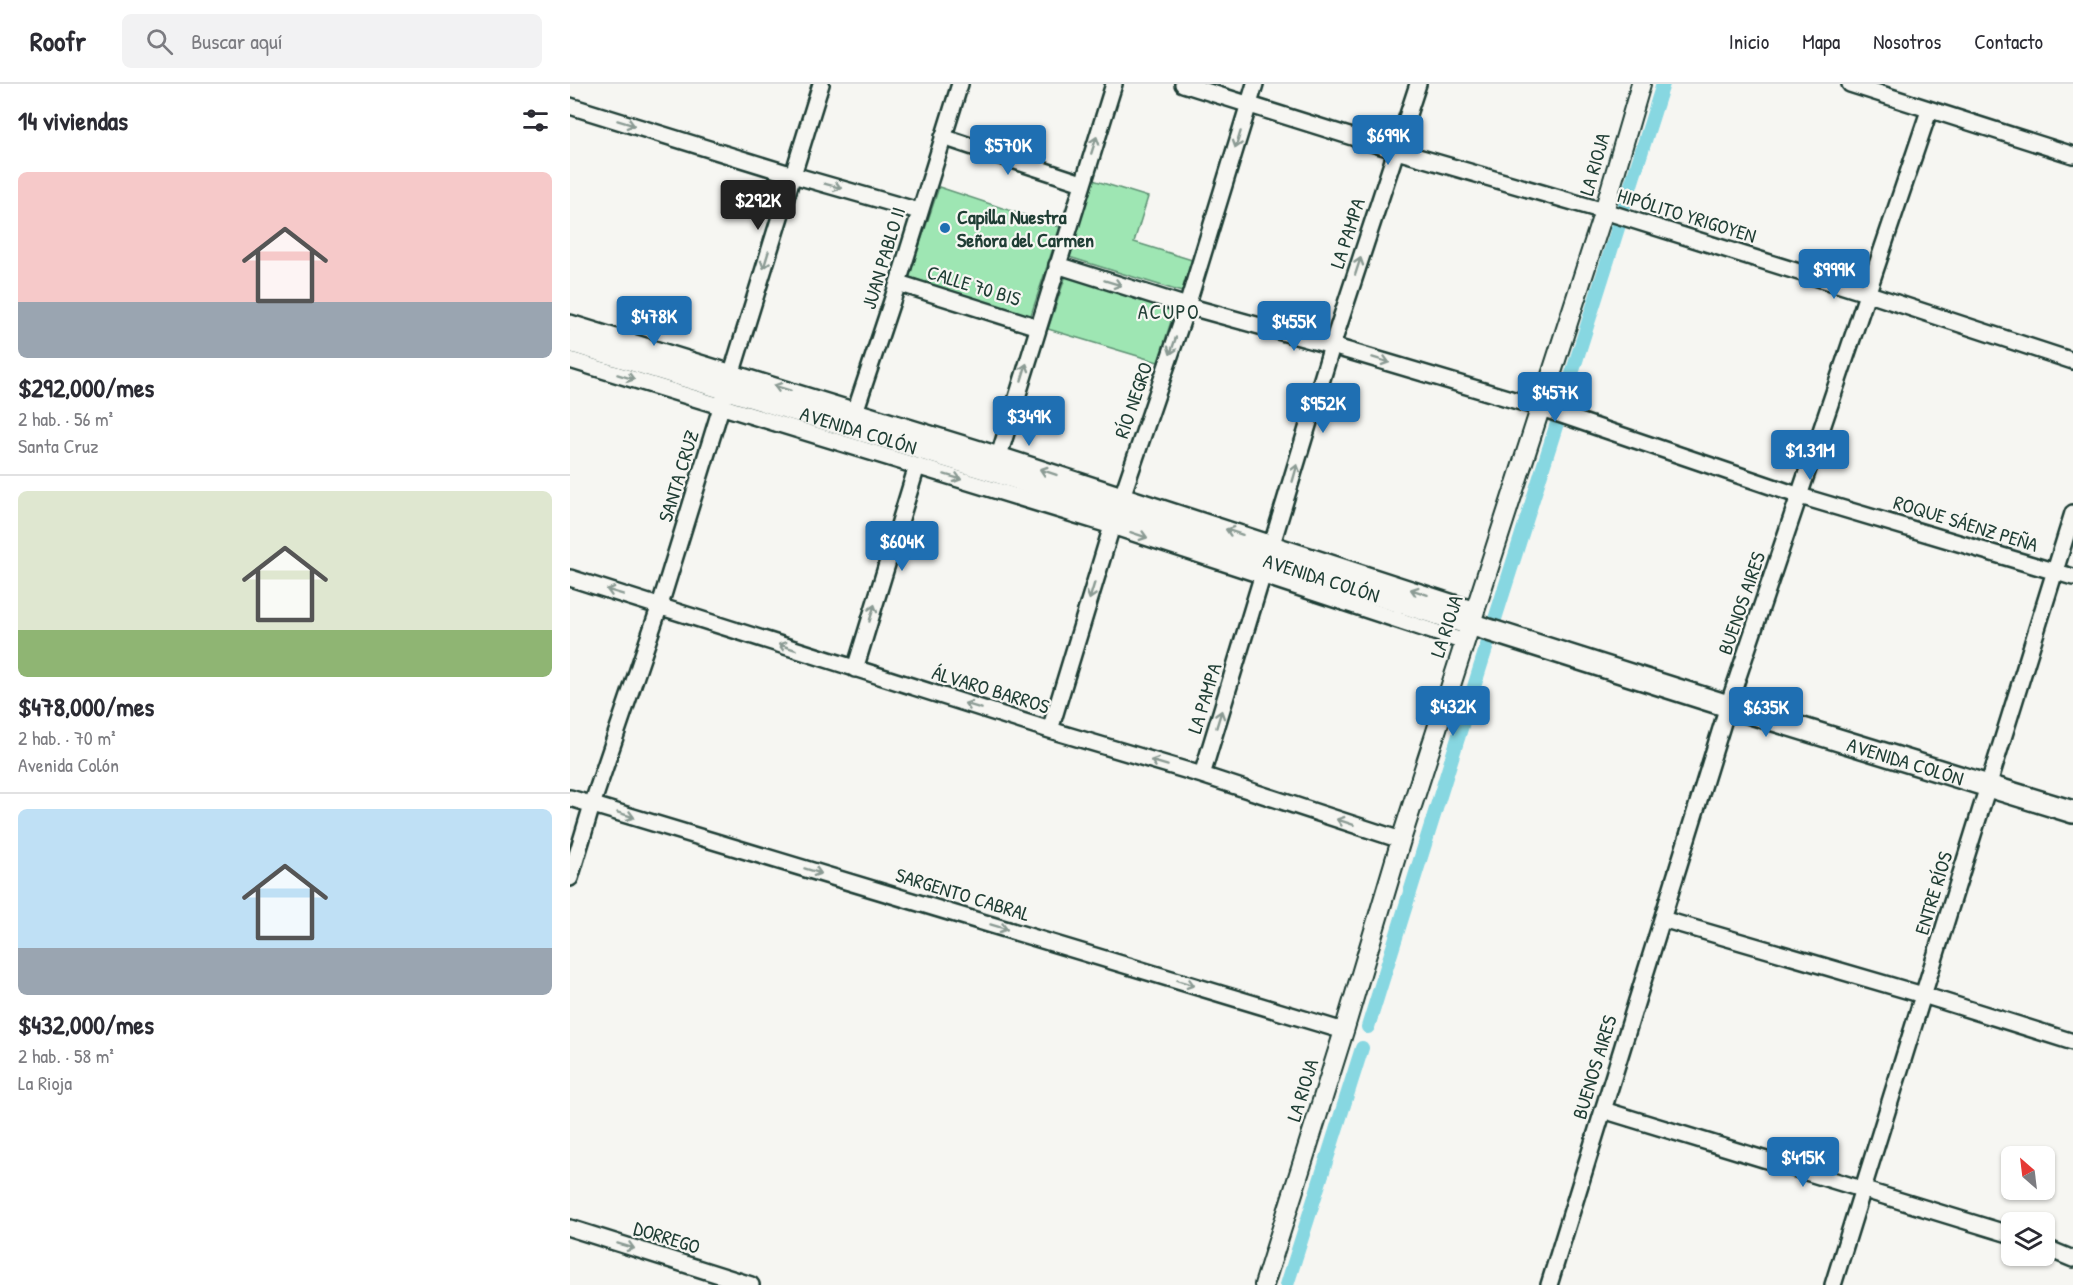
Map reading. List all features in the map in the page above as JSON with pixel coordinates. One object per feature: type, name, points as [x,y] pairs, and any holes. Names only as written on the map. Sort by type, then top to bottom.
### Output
[{"type":"main road","name":"AVENIDA COLÓN","points":[[570,341],[994,471],[1470,625],[2073,812]]},
{"type":"street","name":"SANTA CRUZ","points":[[570,878],[592,805],[660,605],[821,84]]},
{"type":"street","name":"JUAN PABLO II","points":[[850,427],[960,84]]},
{"type":"street","points":[[994,471],[1114,84]]},
{"type":"street","name":"HIPÓLITO YRIGOYEN","points":[[1183,84],[1396,151],[1604,211],[2073,361]]},
{"type":"street","name":"RÍO NEGRO","points":[[1050,730],[1117,511],[1187,306],[1255,84]]},
{"type":"street","name":"LA PAMPA","points":[[1202,775],[1332,346],[1418,84]]},
{"type":"street","name":"LA RIOJA","points":[[1264,1285],[1401,840],[1604,211],[1641,84]]},
{"type":"street","points":[[1850,84],[2073,155]]},
{"type":"street","points":[[570,106],[793,175],[919,211]]},
{"type":"street","name":"BUENOS AIRES","points":[[1549,1285],[1728,706],[1929,111]]},
{"type":"street","points":[[943,138],[1082,183]]},
{"type":"street","name":"ROQUE SÁENZ PEÑA","points":[[1057,266],[1541,408],[1800,496],[2073,577]]},
{"type":"street","name":"CALLE 70 BIS","points":[[898,283],[1038,327]]},
{"type":"street","name":"AVENIDA COLÓN","points":[[570,323],[726,390]]},
{"type":"street","name":"AVENIDA COLÓN","points":[[570,360],[726,390]]},
{"type":"street","name":"AVENIDA COLÓN","points":[[850,427],[917,466],[994,471]]},
{"type":"street","points":[[855,669],[917,466]]},
{"type":"street","name":"ENTRE RÍOS","points":[[1833,1285],[2073,513]]},
{"type":"street","name":"ÁLVARO BARROS","points":[[570,578],[1050,730],[1202,775],[1401,840]]},
{"type":"street","name":"SARGENTO CABRAL","points":[[570,798],[1344,1031]]},
{"type":"street","points":[[1662,919],[1923,995],[2073,1042]]},
{"type":"street","points":[[1603,1110],[2001,1232]]},
{"type":"street","name":"DORREGO","points":[[570,1228],[751,1285]]},
{"type":"street","points":[[2055,1252],[2073,1259]]},
{"type":"green space","points":[[1093,180],[1148,197],[1134,242],[1192,260],[1182,292],[1069,257]]},
{"type":"green space","points":[[939,187],[1060,227],[1030,318],[909,277]]},
{"type":"green space","points":[[1066,275],[1175,309],[1158,362],[1048,329]]},
{"type":"waterway","points":[[1625,204],[1663,84]]},
{"type":"waterway","points":[[1564,399],[1619,225]]},
{"type":"waterway","points":[[1495,619],[1558,420]]},
{"type":"waterway","points":[[1368,1027],[1488,642]]},
{"type":"waterway","points":[[1287,1285],[1362,1048]]},
{"type":"place","name":"Capilla Nuestra Señora del Carmen","points":[[945,228]]},
{"type":"district","name":"ACUPO","points":[[1169,311]]}]
